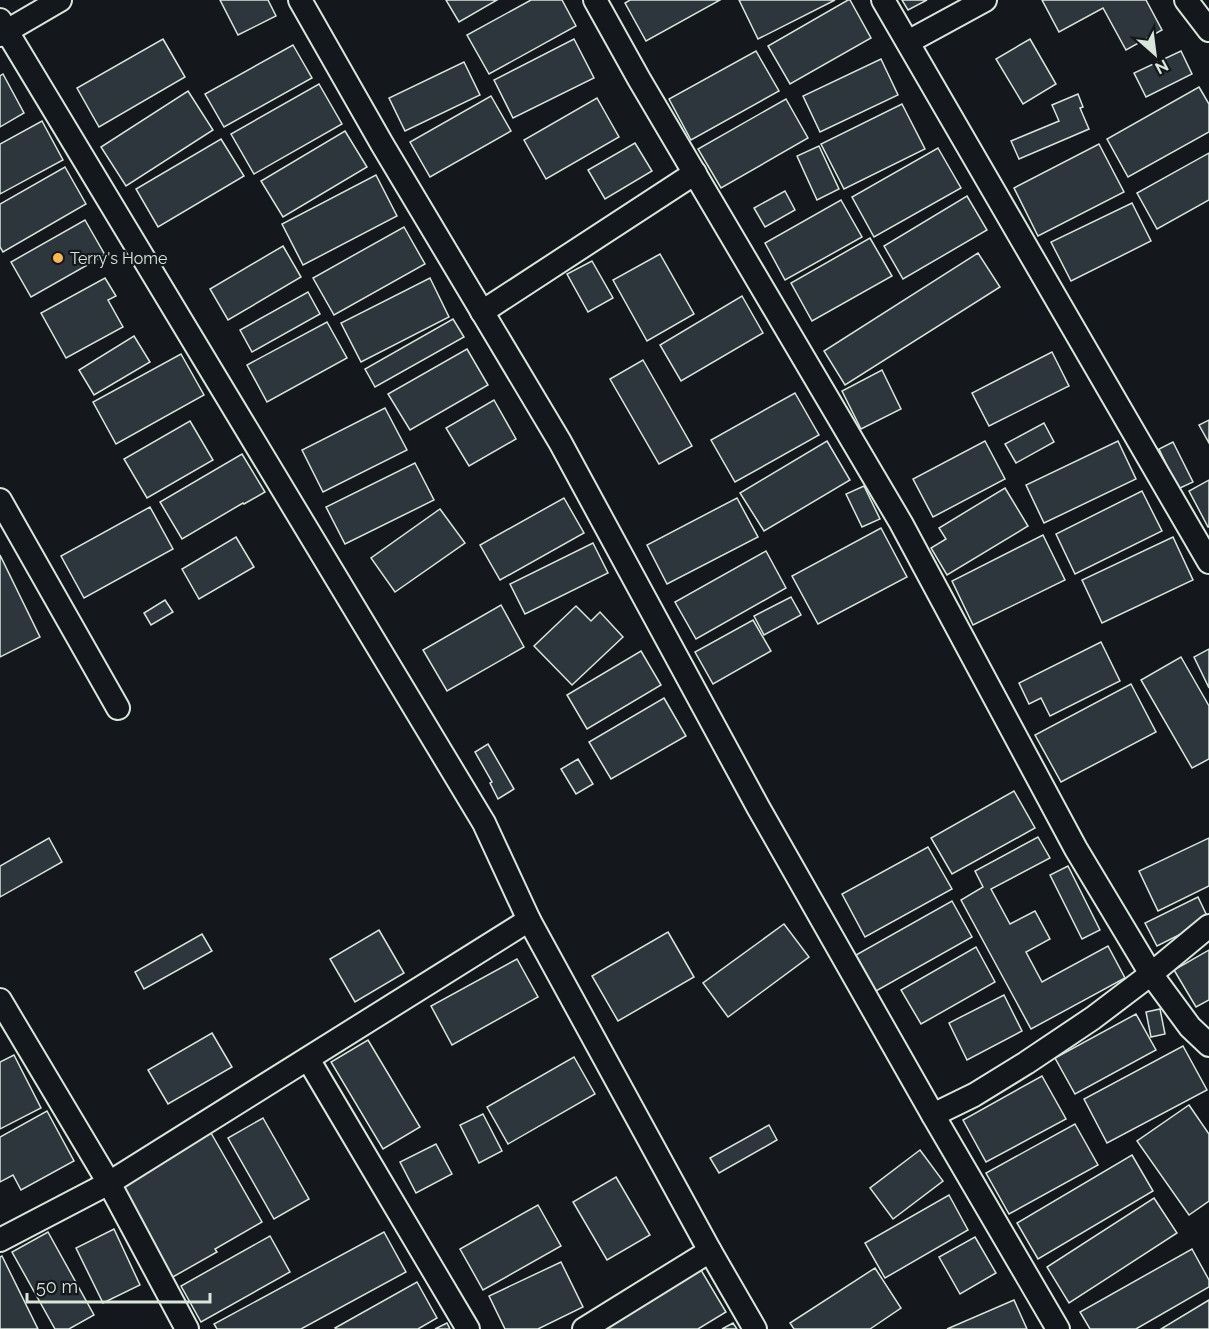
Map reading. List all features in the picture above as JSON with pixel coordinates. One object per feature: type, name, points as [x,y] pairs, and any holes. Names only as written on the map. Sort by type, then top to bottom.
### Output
[{"type":"street","points":[[60,0],[2,28],[484,823],[529,920],[755,1329]]},
{"type":"street","points":[[300,0],[382,144],[560,442],[758,807],[1058,1329]]},
{"type":"street","points":[[595,0],[901,523],[1076,849],[1151,974],[1190,1027],[1209,1046]]},
{"type":"street","points":[[883,0],[1209,562]]},
{"type":"street","points":[[908,42],[985,0]]},
{"type":"street","points":[[1186,0],[1209,30]]},
{"type":"street","points":[[482,312],[695,173]]},
{"type":"street","points":[[0,500],[118,708]]},
{"type":"street","points":[[0,1240],[108,1183],[529,920]]},
{"type":"street","points":[[933,1115],[974,1095],[1093,1018],[1209,926]]},
{"type":"street","points":[[0,1000],[108,1183],[187,1329]]},
{"type":"street","points":[[308,1059],[468,1329]]},
{"type":"street","points":[[584,1329],[710,1251]]},
{"type":"building","points":[[220,0],[268,0],[276,16],[238,35]]},
{"type":"building","points":[[446,0],[497,0],[459,22]]},
{"type":"building","points":[[531,0],[562,0],[576,26],[489,74],[467,35]]},
{"type":"building","points":[[630,0],[720,0],[646,41],[625,3]]},
{"type":"building","points":[[739,0],[835,0],[758,39]]},
{"type":"building","points":[[848,0],[871,38],[790,84],[768,46]]},
{"type":"building","points":[[902,0],[927,0],[908,10]]},
{"type":"building","points":[[1042,0],[1146,0],[1162,30],[1126,50],[1103,8],[1059,32]]},
{"type":"building","points":[[163,39],[185,77],[99,127],[77,88]]},
{"type":"building","points":[[574,39],[594,78],[513,118],[494,80]]},
{"type":"building","points":[[1030,39],[1056,84],[1023,104],[996,59]]},
{"type":"building","points":[[293,45],[312,78],[224,127],[205,94]]},
{"type":"building","points":[[756,51],[779,91],[691,140],[669,99]]},
{"type":"building","points":[[1181,51],[1192,74],[1146,97],[1134,73]]},
{"type":"building","points":[[881,59],[898,95],[820,132],[803,96]]},
{"type":"building","points":[[464,62],[480,95],[405,131],[389,98]]},
{"type":"building","points":[[3,74],[24,113],[0,127],[0,76]]},
{"type":"building","points":[[319,84],[342,124],[254,174],[231,134]]},
{"type":"building","points":[[1199,87],[1209,104],[1209,132],[1128,177],[1107,139]]},
{"type":"building","points":[[188,91],[213,130],[126,186],[101,147]]},
{"type":"building","points":[[1078,94],[1083,107],[1080,108],[1089,129],[1019,159],[1011,141],[1059,121],[1052,105]]},
{"type":"building","points":[[491,96],[511,131],[430,177],[410,142]]},
{"type":"building","points":[[597,98],[619,137],[546,179],[524,140]]},
{"type":"building","points":[[786,99],[808,138],[721,188],[698,149]]},
{"type":"building","points":[[902,104],[925,149],[844,189],[821,144]]},
{"type":"building","points":[[42,121],[63,160],[0,194],[0,144]]},
{"type":"building","points":[[345,131],[367,167],[283,217],[261,181]]},
{"type":"building","points":[[221,139],[244,176],[158,227],[136,189]]},
{"type":"building","points":[[635,143],[652,171],[605,199],[588,170]]},
{"type":"building","points":[[1099,144],[1124,192],[1038,236],[1014,188]]},
{"type":"building","points":[[819,146],[839,189],[817,200],[797,156]]},
{"type":"building","points":[[938,148],[961,188],[874,237],[852,197]]},
{"type":"building","points":[[1209,153],[1209,200],[1157,229],[1137,193]]},
{"type":"building","points":[[65,167],[86,204],[3,252],[0,247],[0,204]]},
{"type":"building","points":[[376,175],[397,216],[303,265],[282,224]]},
{"type":"building","points":[[785,191],[795,210],[765,227],[754,208]]},
{"type":"building","points":[[967,196],[987,230],[903,279],[884,246]]},
{"type":"building","points":[[841,200],[862,237],[785,280],[765,243]]},
{"type":"building","points":[[1132,203],[1151,241],[1071,281],[1051,242]]},
{"type":"building","name":"Terry's Home","points":[[85,220],[105,255],[31,297],[11,262]]},
{"type":"building","points":[[404,227],[425,264],[334,315],[313,278]]},
{"type":"building","points":[[870,238],[892,276],[812,321],[791,283]]},
{"type":"building","points":[[283,246],[301,277],[228,320],[210,289]]},
{"type":"building","points":[[978,253],[1000,287],[845,385],[824,351]]},
{"type":"building","points":[[660,254],[694,314],[647,341],[613,280]]},
{"type":"building","points":[[592,261],[613,298],[588,312],[567,274]]},
{"type":"building","points":[[105,278],[116,296],[108,300],[123,327],[66,358],[41,313]]},
{"type":"building","points":[[430,278],[449,317],[361,362],[341,323]]},
{"type":"building","points":[[308,292],[320,314],[252,352],[240,330]]},
{"type":"building","points":[[742,296],[763,333],[681,381],[660,345]]},
{"type":"building","points":[[453,319],[464,337],[375,387],[365,369]]},
{"type":"building","points":[[327,322],[347,358],[267,402],[247,365]]},
{"type":"building","points":[[134,336],[150,362],[94,395],[79,370]]},
{"type":"building","points":[[467,349],[488,385],[410,430],[388,394]]},
{"type":"building","points":[[1052,352],[1069,386],[989,426],[972,393]]},
{"type":"building","points":[[181,354],[204,395],[116,444],[93,402]]},
{"type":"building","points":[[643,360],[692,446],[659,464],[610,379]]},
{"type":"building","points":[[882,370],[901,409],[861,429],[842,391]]},
{"type":"building","points":[[795,393],[819,435],[735,482],[711,440]]},
{"type":"building","points":[[494,400],[516,439],[469,466],[446,428]]},
{"type":"building","points":[[385,408],[407,450],[323,492],[302,450]]},
{"type":"building","points":[[1209,420],[1209,443],[1199,425]]},
{"type":"building","points":[[190,421],[213,460],[147,498],[124,459]]},
{"type":"building","points":[[1044,423],[1054,442],[1016,463],[1005,444]]},
{"type":"building","points":[[827,441],[850,480],[764,531],[740,493]]},
{"type":"building","points":[[985,441],[1005,479],[933,517],[913,479]]},
{"type":"building","points":[[1118,441],[1136,479],[1044,523],[1026,485]]},
{"type":"building","points":[[1173,442],[1193,482],[1178,489],[1159,449]]},
{"type":"building","points":[[242,454],[265,492],[182,539],[160,502]]},
{"type":"building","points":[[415,463],[434,500],[345,544],[326,507]]},
{"type":"building","points":[[1209,480],[1209,527],[1208,527],[1189,491]]},
{"type":"building","points":[[864,486],[880,519],[862,527],[846,494]]},
{"type":"building","points":[[1005,488],[1028,526],[947,575],[931,548],[946,539],[939,528]]},
{"type":"building","points":[[1142,491],[1162,531],[1075,574],[1056,534]]},
{"type":"building","points":[[564,498],[584,533],[500,580],[480,545]]},
{"type":"building","points":[[737,498],[758,537],[667,584],[647,545]]},
{"type":"building","points":[[150,507],[173,549],[84,598],[61,556]]},
{"type":"building","points":[[440,509],[465,543],[395,592],[371,558]]},
{"type":"building","points":[[881,528],[907,577],[818,624],[792,576]]},
{"type":"building","points":[[1043,535],[1065,580],[973,625],[952,581]]},
{"type":"building","points":[[236,537],[254,567],[199,599],[182,569]]},
{"type":"building","points":[[1173,537],[1193,580],[1102,623],[1082,580]]},
{"type":"building","points":[[593,543],[608,573],[525,614],[510,584]]},
{"type":"building","points":[[766,551],[786,588],[696,639],[675,602]]},
{"type":"building","points":[[0,555],[40,637],[0,657]]},
{"type":"building","points":[[791,597],[801,615],[764,635],[754,616]]},
{"type":"building","points":[[165,600],[173,612],[151,625],[144,613]]},
{"type":"building","points":[[501,605],[524,647],[447,691],[423,650]]},
{"type":"building","points":[[576,606],[591,621],[600,612],[623,637],[572,685],[534,646]]},
{"type":"building","points":[[753,620],[771,651],[713,684],[695,652]]},
{"type":"building","points":[[1101,642],[1120,681],[1050,716],[1041,698],[1029,704],[1019,683]]},
{"type":"building","points":[[1209,649],[1209,688],[1194,657]]},
{"type":"building","points":[[641,651],[661,685],[587,729],[567,695]]},
{"type":"building","points":[[1181,657],[1209,706],[1209,759],[1192,768],[1141,680]]},
{"type":"building","points":[[1131,684],[1156,732],[1061,782],[1035,735]]},
{"type":"building","points":[[664,698],[686,736],[611,779],[589,742]]},
{"type":"building","points":[[488,744],[514,789],[498,799],[490,783],[492,782],[475,752]]},
{"type":"building","points":[[578,759],[593,784],[576,794],[561,769]]},
{"type":"building","points":[[1014,791],[1035,828],[952,874],[931,838]]},
{"type":"building","points":[[1038,837],[1050,858],[991,889],[1010,924],[1035,911],[1050,939],[1026,952],[1042,982],[1108,946],[1125,978],[1031,1029],[961,900],[983,887],[975,871]]},
{"type":"building","points":[[49,838],[62,862],[0,897],[0,866]]},
{"type":"building","points":[[1209,838],[1209,886],[1158,911],[1139,871]]},
{"type":"building","points":[[928,847],[952,889],[865,937],[842,894]]},
{"type":"building","points":[[1068,866],[1100,930],[1082,939],[1050,875]]},
{"type":"building","points":[[1198,897],[1209,920],[1157,946],[1145,923]]},
{"type":"building","points":[[952,901],[972,937],[876,991],[856,955]]},
{"type":"building","points":[[784,924],[809,957],[728,1017],[703,983]]},
{"type":"building","points":[[379,930],[404,973],[355,1002],[330,959]]},
{"type":"building","points":[[668,932],[694,977],[618,1021],[592,976]]},
{"type":"building","points":[[202,934],[212,951],[144,989],[135,972]]},
{"type":"building","points":[[976,947],[995,982],[921,1024],[901,990]]},
{"type":"building","points":[[1209,950],[1209,1000],[1196,1007],[1174,970]]},
{"type":"building","points":[[517,959],[538,997],[452,1045],[431,1006]]},
{"type":"building","points":[[1004,995],[1022,1031],[967,1060],[949,1023]]},
{"type":"building","points":[[1160,1009],[1165,1034],[1151,1037],[1146,1012]]},
{"type":"building","points":[[1136,1014],[1156,1050],[1075,1094],[1055,1058]]},
{"type":"building","points":[[212,1033],[232,1067],[168,1104],[148,1070]]},
{"type":"building","points":[[368,1040],[420,1127],[383,1149],[331,1062]]},
{"type":"building","points":[[1183,1046],[1207,1090],[1107,1143],[1084,1099]]},
{"type":"building","points":[[14,1055],[41,1108],[0,1129],[0,1062]]},
{"type":"building","points":[[574,1057],[595,1094],[508,1144],[487,1107]]},
{"type":"building","points":[[1042,1076],[1066,1119],[986,1162],[963,1120]]},
{"type":"building","points":[[1189,1105],[1209,1134],[1209,1201],[1189,1215],[1137,1141]]},
{"type":"building","points":[[47,1111],[74,1161],[21,1190],[13,1175],[0,1182],[0,1137]]},
{"type":"building","points":[[483,1114],[502,1151],[479,1163],[460,1125]]},
{"type":"building","points":[[263,1118],[309,1199],[274,1219],[228,1138]]},
{"type":"building","points":[[1075,1124],[1098,1165],[1009,1214],[986,1173]]},
{"type":"building","points":[[769,1125],[777,1140],[719,1173],[710,1158]]},
{"type":"building","points":[[211,1133],[262,1222],[215,1249],[217,1252],[171,1278],[119,1185]]},
{"type":"building","points":[[436,1144],[452,1174],[416,1193],[400,1162]]},
{"type":"building","points":[[920,1150],[943,1181],[893,1219],[870,1188]]},
{"type":"building","points":[[1132,1155],[1153,1191],[1038,1259],[1017,1223]]},
{"type":"building","points":[[616,1177],[650,1235],[607,1260],[573,1202]]},
{"type":"building","points":[[949,1195],[968,1230],[885,1278],[865,1243]]},
{"type":"building","points":[[1154,1198],[1177,1233],[1069,1303],[1047,1267]]},
{"type":"building","points":[[538,1205],[561,1246],[483,1290],[460,1249]]},
{"type":"building","points":[[114,1229],[140,1285],[103,1303],[76,1248]]},
{"type":"building","points":[[48,1232],[94,1315],[69,1329],[55,1329],[12,1252]]},
{"type":"building","points":[[384,1232],[406,1272],[301,1329],[217,1329],[214,1324]]},
{"type":"building","points":[[270,1236],[290,1272],[201,1322],[181,1286]]},
{"type":"building","points":[[975,1237],[996,1273],[960,1294],[939,1257]]},
{"type":"building","points":[[1192,1249],[1209,1280],[1209,1287],[1136,1329],[1090,1329],[1080,1312]]},
{"type":"building","points":[[2,1256],[38,1329],[0,1329],[0,1257]]},
{"type":"building","points":[[561,1262],[583,1307],[538,1329],[505,1329],[489,1296]]},
{"type":"building","points":[[875,1268],[901,1308],[870,1329],[794,1329],[790,1323]]},
{"type":"building","points":[[701,1270],[726,1312],[698,1329],[604,1329]]},
{"type":"building","points":[[417,1282],[437,1318],[418,1329],[335,1328]]},
{"type":"building","points":[[1014,1300],[1027,1329],[947,1329]]},
{"type":"building","points":[[1209,1300],[1209,1329],[1161,1329]]},
{"type":"building","points":[[447,1323],[450,1329],[435,1329]]},
{"type":"building","points":[[733,1323],[737,1329],[722,1329]]},
{"type":"place","name":"Terry's Home","points":[[58,258]]}]
